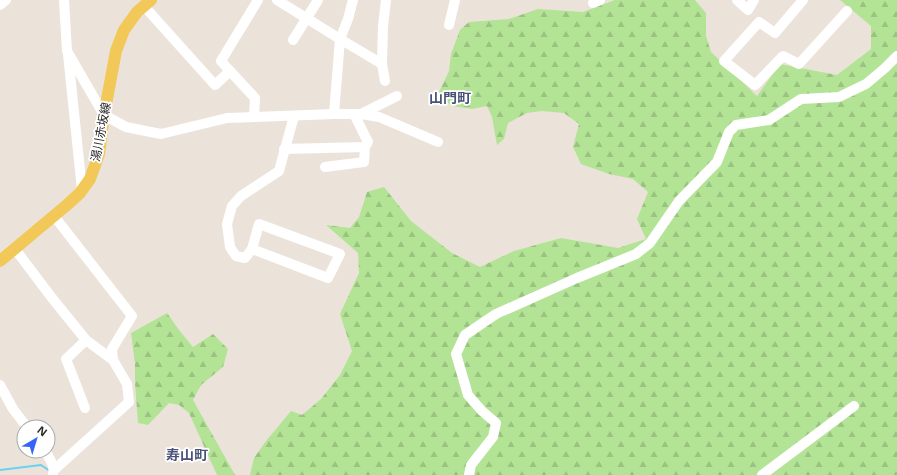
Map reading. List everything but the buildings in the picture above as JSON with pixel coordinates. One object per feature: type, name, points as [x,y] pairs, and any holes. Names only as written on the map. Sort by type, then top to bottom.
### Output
[{"type":"main road","name":"湯川赤坂線","points":[[0,261],[68,204],[82,190],[90,179],[99,154],[104,115],[116,51],[124,30],[137,12],[147,3]]},
{"type":"street","points":[[0,5],[6,0]]},
{"type":"street","points":[[64,0],[67,51],[82,190]]},
{"type":"street","points":[[254,117],[255,98],[221,61],[258,0]]},
{"type":"street","points":[[277,0],[382,64]]},
{"type":"street","points":[[293,40],[318,0]]},
{"type":"street","points":[[334,114],[340,39],[348,19],[353,0]]},
{"type":"street","points":[[385,81],[382,64],[386,0]]},
{"type":"street","points":[[449,25],[455,0]]},
{"type":"street","points":[[736,0],[748,10],[754,0]]},
{"type":"street","points":[[803,0],[775,33],[758,22],[724,60],[755,85],[783,56],[799,64],[847,11]]},
{"type":"street","points":[[147,3],[215,84],[230,71]]},
{"type":"street","points":[[67,51],[104,115],[126,127],[161,134],[228,118],[357,114],[379,117],[438,142]]},
{"type":"street","points":[[469,475],[471,465],[493,437],[496,423],[482,411],[468,395],[456,354],[465,335],[496,314],[636,254],[650,243],[678,201],[717,162],[729,132],[736,125],[769,120],[801,99],[839,98],[866,84],[897,56]]},
{"type":"street","points":[[357,114],[397,96]]},
{"type":"street","points":[[325,167],[364,162],[364,147],[368,142],[357,114]]},
{"type":"street","points":[[252,249],[328,278],[340,254],[259,224],[252,249],[245,258],[236,256],[230,247],[226,224],[232,206],[241,196],[278,171],[294,116]]},
{"type":"street","points":[[284,150],[364,147]]},
{"type":"street","points":[[54,216],[132,316],[112,350],[113,360]]},
{"type":"street","points":[[15,249],[86,340],[113,360],[127,384],[129,402],[53,472]]},
{"type":"street","points":[[85,408],[66,358],[86,340]]},
{"type":"street","points":[[0,385],[13,409],[21,419]]},
{"type":"street","points":[[762,475],[854,406]]},
{"type":"street","points":[[49,459],[52,463],[53,472]]},
{"type":"green space","points":[[615,0],[695,0],[706,13],[706,36],[711,52],[757,96],[780,64],[837,75],[871,49],[871,26],[840,0],[897,0],[897,475],[250,475],[254,458],[266,441],[291,411],[302,415],[321,399],[340,375],[352,351],[340,314],[359,273],[358,253],[326,225],[350,228],[359,217],[367,192],[384,187],[411,221],[452,253],[480,267],[514,251],[561,238],[618,248],[646,239],[637,219],[648,192],[633,179],[609,174],[581,164],[573,147],[579,124],[564,113],[542,111],[527,113],[508,123],[504,139],[497,145],[492,117],[487,106],[472,109],[452,106],[438,94],[449,71],[451,54],[460,30],[469,22],[509,19],[538,9],[583,12]]},
{"type":"green space","points":[[167,313],[193,347],[213,334],[228,349],[223,367],[201,385],[193,400],[235,475],[217,475],[189,413],[179,405],[169,403],[148,425],[138,423],[135,364],[131,333]]},
{"type":"waterway","points":[[0,470],[41,465],[50,471]]},
{"type":"district","name":"山門町","points":[[450,98]]},
{"type":"district","name":"寿山町","points":[[187,455]]}]
